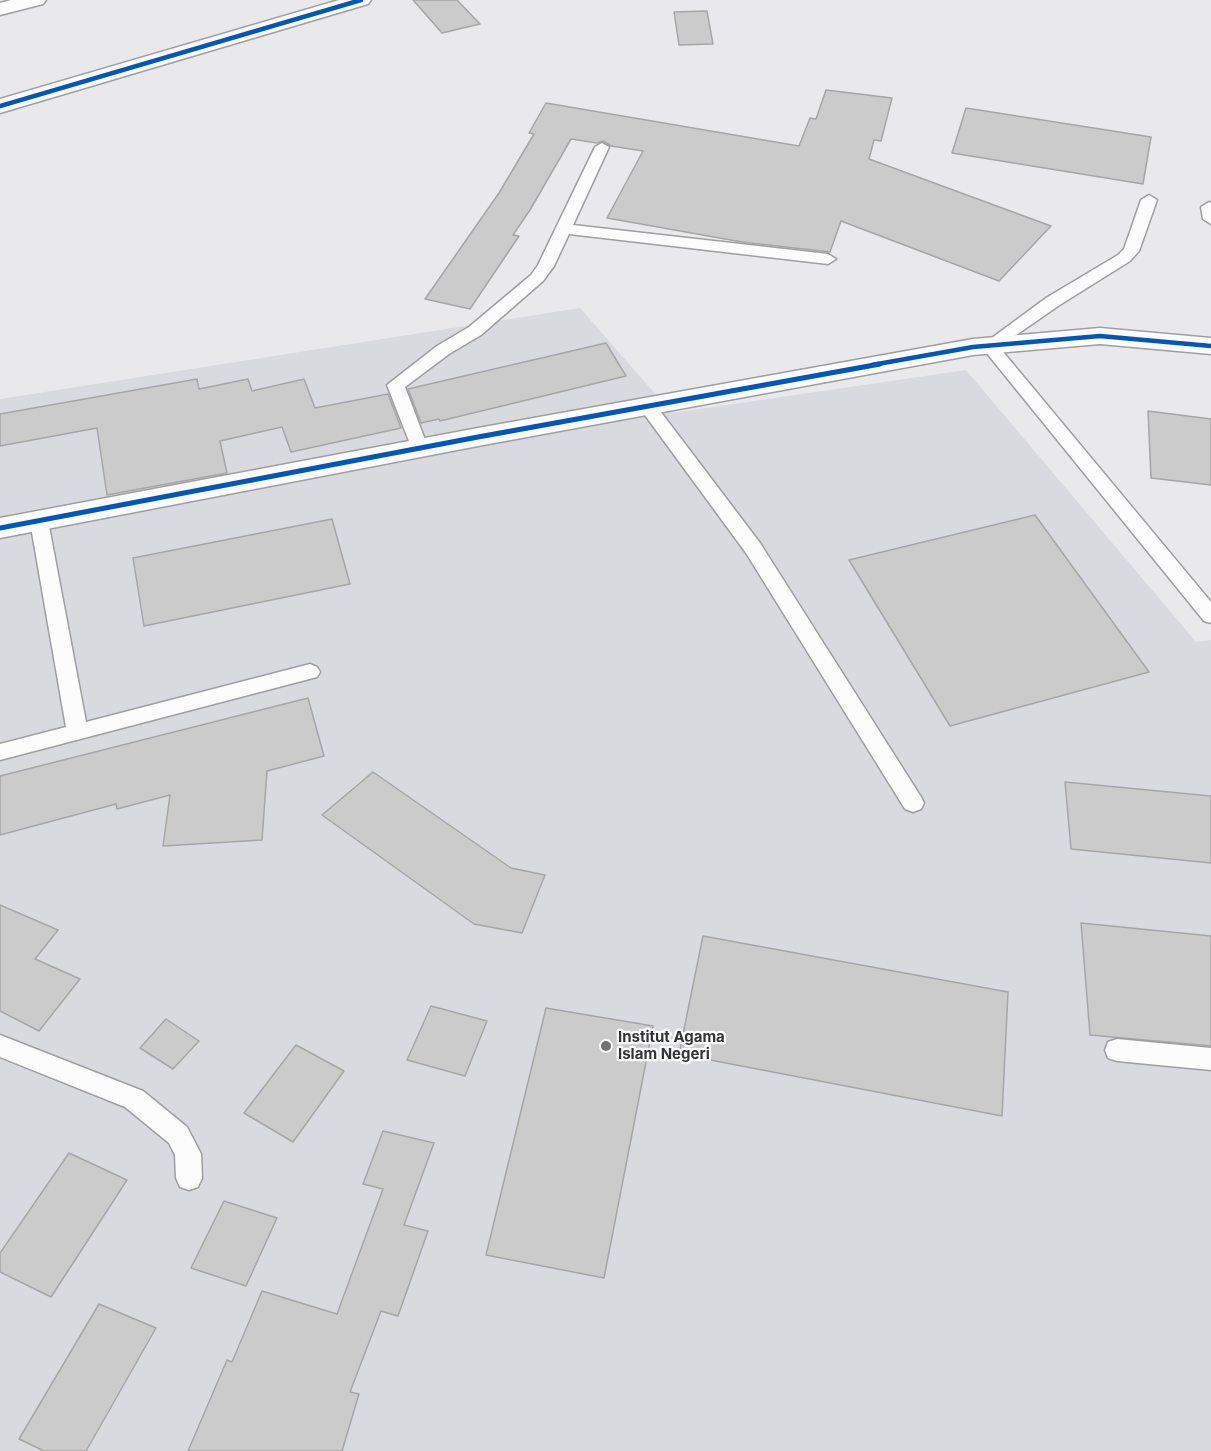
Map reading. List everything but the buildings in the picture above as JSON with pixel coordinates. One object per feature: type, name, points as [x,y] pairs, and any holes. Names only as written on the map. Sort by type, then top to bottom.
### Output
[{"type":"street","points":[[0,9],[36,0]]},
{"type":"street","points":[[0,106],[361,0]]},
{"type":"street","points":[[0,528],[989,346],[1100,336],[1211,346]]},
{"type":"lane","points":[[420,450],[396,386],[442,351],[475,331],[537,278],[546,266],[602,147]]},
{"type":"lane","points":[[1149,200],[1131,251],[1124,258],[1052,302],[989,346],[1211,616]]},
{"type":"lane","points":[[562,229],[828,260]]},
{"type":"lane","points":[[648,407],[753,548],[913,803]]},
{"type":"lane","points":[[39,521],[78,732]]},
{"type":"lane","points":[[0,752],[310,672]]},
{"type":"lane","points":[[0,1046],[134,1099],[178,1135],[188,1154],[189,1178]]},
{"type":"lane","points":[[1117,1050],[1211,1059]]},
{"type":"shaded area","name":"Institut Agama Islam Negeri","points":[[580,308],[672,413],[966,370],[1196,642],[1211,640],[1211,1451],[0,1451],[0,399]]},
{"type":"cycle path","points":[[0,106],[361,0]]},
{"type":"cycle path","points":[[0,528],[478,437],[973,347],[1100,336],[1211,346]]},
{"type":"place","name":"Institut Agama Islam Negeri","points":[[606,1046]]}]
